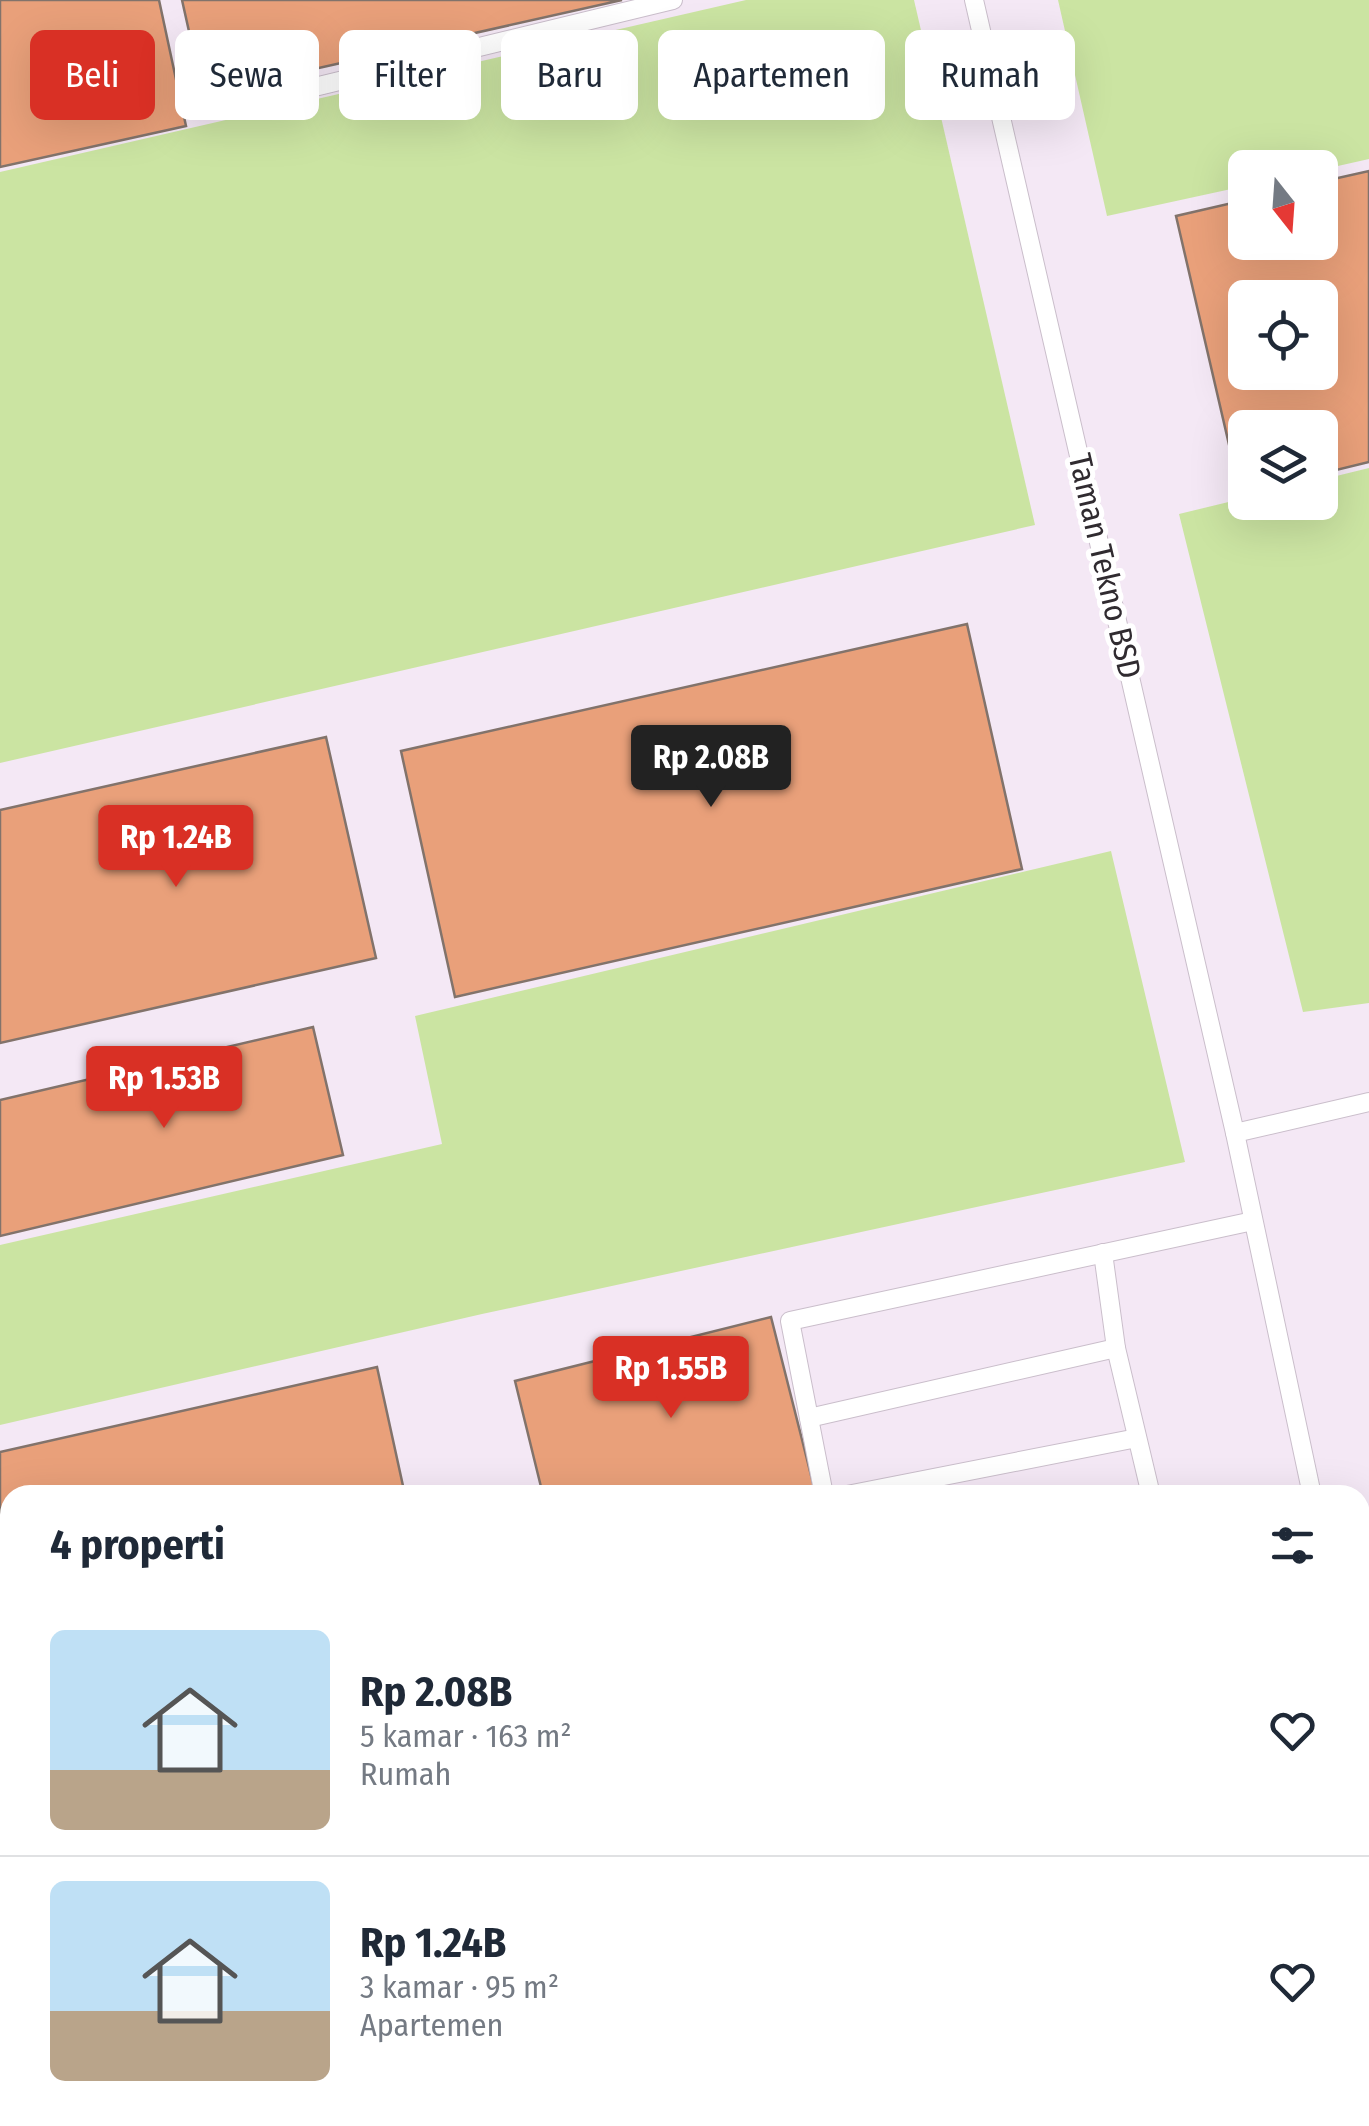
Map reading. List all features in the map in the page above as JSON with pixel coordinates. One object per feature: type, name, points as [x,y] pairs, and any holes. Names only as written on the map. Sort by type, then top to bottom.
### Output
[{"type":"lane","points":[[319,86],[672,0]]},
{"type":"lane","name":"Taman Tekno BSD","points":[[974,0],[1235,1133],[1310,1485]]},
{"type":"lane","points":[[1235,1133],[1369,1102]]},
{"type":"lane","points":[[822,1485],[790,1322],[1253,1221]]},
{"type":"lane","points":[[1103,1254],[1116,1348],[1149,1485]]},
{"type":"lane","points":[[809,1418],[1116,1348]]},
{"type":"lane","points":[[898,1485],[1137,1438]]},
{"type":"green space","points":[[746,0],[914,0],[921,30],[905,30],[905,120],[942,120],[1035,525],[0,763],[0,172],[226,120],[319,120],[319,98],[339,94],[339,120],[481,120],[481,61],[501,56],[501,120],[638,120],[638,30],[616,30]]},
{"type":"green space","points":[[1058,0],[1369,0],[1369,159],[1338,166],[1338,150],[1228,150],[1228,190],[1107,216],[1075,75],[1075,30],[1065,30]]},
{"type":"green space","points":[[1369,468],[1369,1003],[1303,1012],[1179,514],[1228,502],[1228,520],[1338,520],[1338,476]]},
{"type":"green space","points":[[1111,851],[1185,1162],[482,1314],[0,1425],[0,1245],[442,1144],[415,1016]]},
{"type":"building","points":[[0,0],[159,0],[175,75],[175,120],[185,120],[186,126],[0,167]]},
{"type":"building","points":[[182,0],[622,0],[481,32],[339,30],[339,63],[319,68],[319,30],[189,30]]},
{"type":"building","points":[[1369,171],[1369,462],[1338,470],[1338,410],[1228,410],[1228,440],[1176,216],[1228,204],[1228,260],[1338,260],[1338,178]]},
{"type":"building","points":[[967,624],[1022,869],[455,997],[401,751]]},
{"type":"building","points":[[326,737],[376,958],[0,1043],[0,810]]},
{"type":"building","points":[[313,1027],[343,1155],[0,1236],[0,1100]]},
{"type":"building","points":[[771,1317],[813,1485],[541,1485],[515,1381]]},
{"type":"building","points":[[377,1367],[403,1485],[0,1485],[0,1452]]}]
